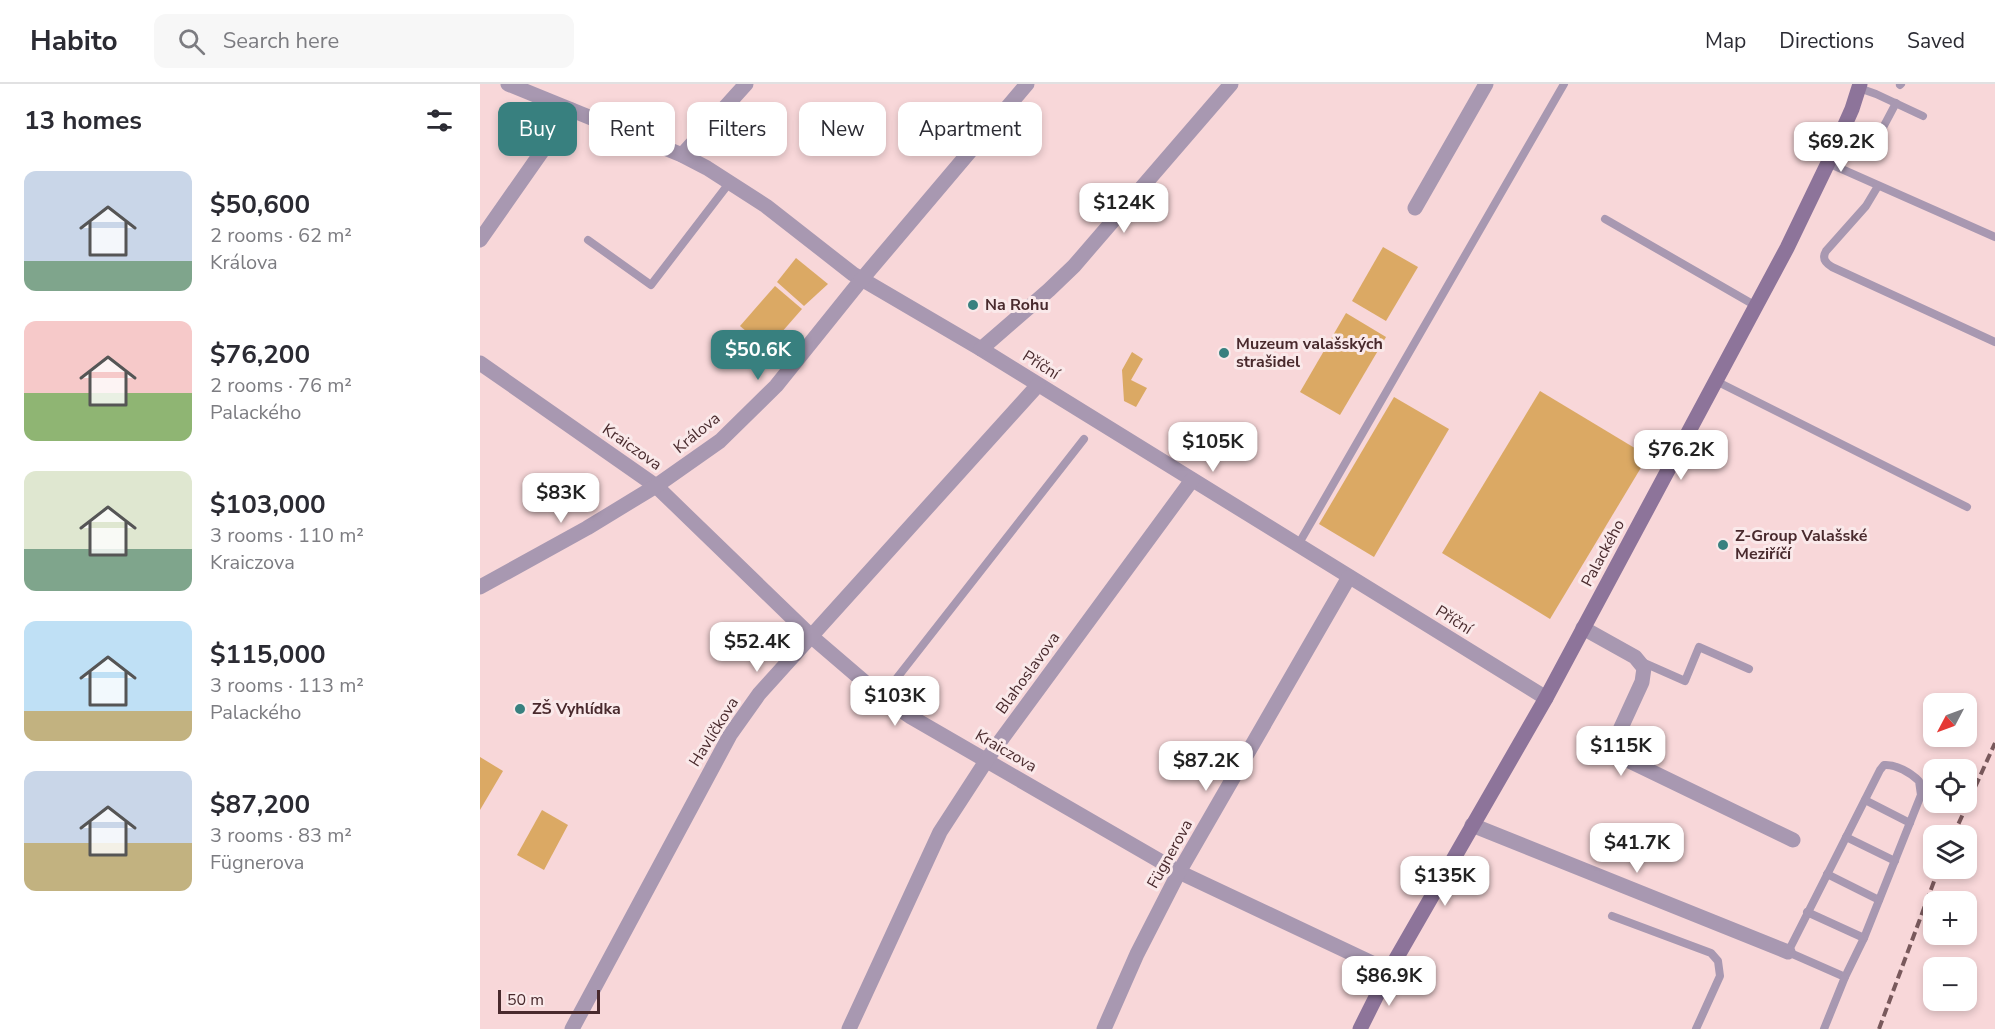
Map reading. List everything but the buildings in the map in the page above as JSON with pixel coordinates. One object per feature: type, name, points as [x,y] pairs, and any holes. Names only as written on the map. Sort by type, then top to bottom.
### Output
[{"type":"street","name":"Příční","points":[[508,84],[552,102]]},
{"type":"street","points":[[682,155],[746,84]]},
{"type":"street","name":"Králova","points":[[480,587],[588,528],[656,486],[720,441],[776,387],[862,279],[1027,84]]},
{"type":"street","points":[[981,349],[1074,266],[1231,84]]},
{"type":"street","points":[[1415,208],[1486,84]]},
{"type":"street","name":"Palackého","points":[[1360,1029],[1389,971],[1455,869],[1472,825],[1546,698],[1756,306],[1804,215],[1852,109],[1859,86]]},
{"type":"street","name":"Příční","points":[[577,112],[682,155],[730,182],[766,206],[862,279],[981,349],[1546,698]]},
{"type":"street","points":[[480,240],[539,156]]},
{"type":"street","name":"Kraiczova","points":[[480,363],[656,486],[812,637],[882,697],[911,717],[1179,872],[1389,971]]},
{"type":"street","name":"Havlíčkova","points":[[572,1029],[730,735],[759,694],[1038,385]]},
{"type":"street","name":"Blahoslavova","points":[[849,1029],[939,832],[986,761],[1192,480]]},
{"type":"street","name":"Fügnerova","points":[[1104,1029],[1137,954],[1179,872],[1349,577]]},
{"type":"street","points":[[1583,628],[1639,660],[1644,668],[1644,676],[1614,743],[1613,748],[1617,755],[1793,840]]},
{"type":"street","points":[[1472,825],[1788,952]]},
{"type":"lane","points":[[1298,545],[1564,84]]},
{"type":"lane","points":[[1859,86],[1923,116]]},
{"type":"lane","points":[[1870,152],[1896,103]]},
{"type":"lane","points":[[1828,163],[1995,237]]},
{"type":"lane","points":[[588,240],[651,285],[730,182]]},
{"type":"lane","points":[[1878,186],[1866,206],[1826,251],[1825,261],[1832,267],[1995,342]]},
{"type":"lane","points":[[1605,219],[1756,306]]},
{"type":"lane","points":[[1716,381],[1967,507]]},
{"type":"lane","points":[[882,697],[1084,439]]},
{"type":"lane","points":[[1639,660],[1685,681],[1699,647],[1749,669]]},
{"type":"lane","points":[[1824,1029],[1864,938],[1920,795],[1919,781],[1890,765],[1884,765],[1880,770],[1788,952],[1845,977]]},
{"type":"lane","points":[[1865,800],[1910,823]]},
{"type":"lane","points":[[1846,837],[1895,861]]},
{"type":"lane","points":[[1827,874],[1879,900]]},
{"type":"lane","points":[[1807,912],[1864,938]]},
{"type":"lane","points":[[1612,916],[1711,953],[1718,961],[1720,976],[1696,1029]]},
{"type":"shaded area","points":[[1383,247],[1418,267],[1386,321],[1352,301]]},
{"type":"shaded area","points":[[796,258],[828,284],[804,306],[777,282]]},
{"type":"shaded area","points":[[775,286],[802,309],[767,349],[740,326]]},
{"type":"shaded area","points":[[1346,313],[1386,337],[1340,415],[1300,392]]},
{"type":"shaded area","points":[[1132,352],[1143,359],[1131,380],[1147,388],[1136,407],[1124,401],[1122,370]]},
{"type":"shaded area","points":[[1540,391],[1648,456],[1550,619],[1442,553]]},
{"type":"shaded area","points":[[1394,397],[1449,429],[1374,557],[1319,524]]},
{"type":"shaded area","points":[[480,757],[503,771],[480,810]]},
{"type":"shaded area","points":[[542,810],[568,825],[544,870],[517,855]]},
{"type":"railway","points":[[1958,825],[1995,743]]},
{"type":"railway","points":[[1879,1029],[1935,879]]},
{"type":"place","name":"Na Rohu","points":[[973,305]]},
{"type":"place","name":"Muzeum valašských strašidel","points":[[1224,353]]},
{"type":"place","name":"Z-Group Valašské Meziříčí","points":[[1723,545]]},
{"type":"place","name":"ZŠ Vyhlídka","points":[[520,709]]}]
